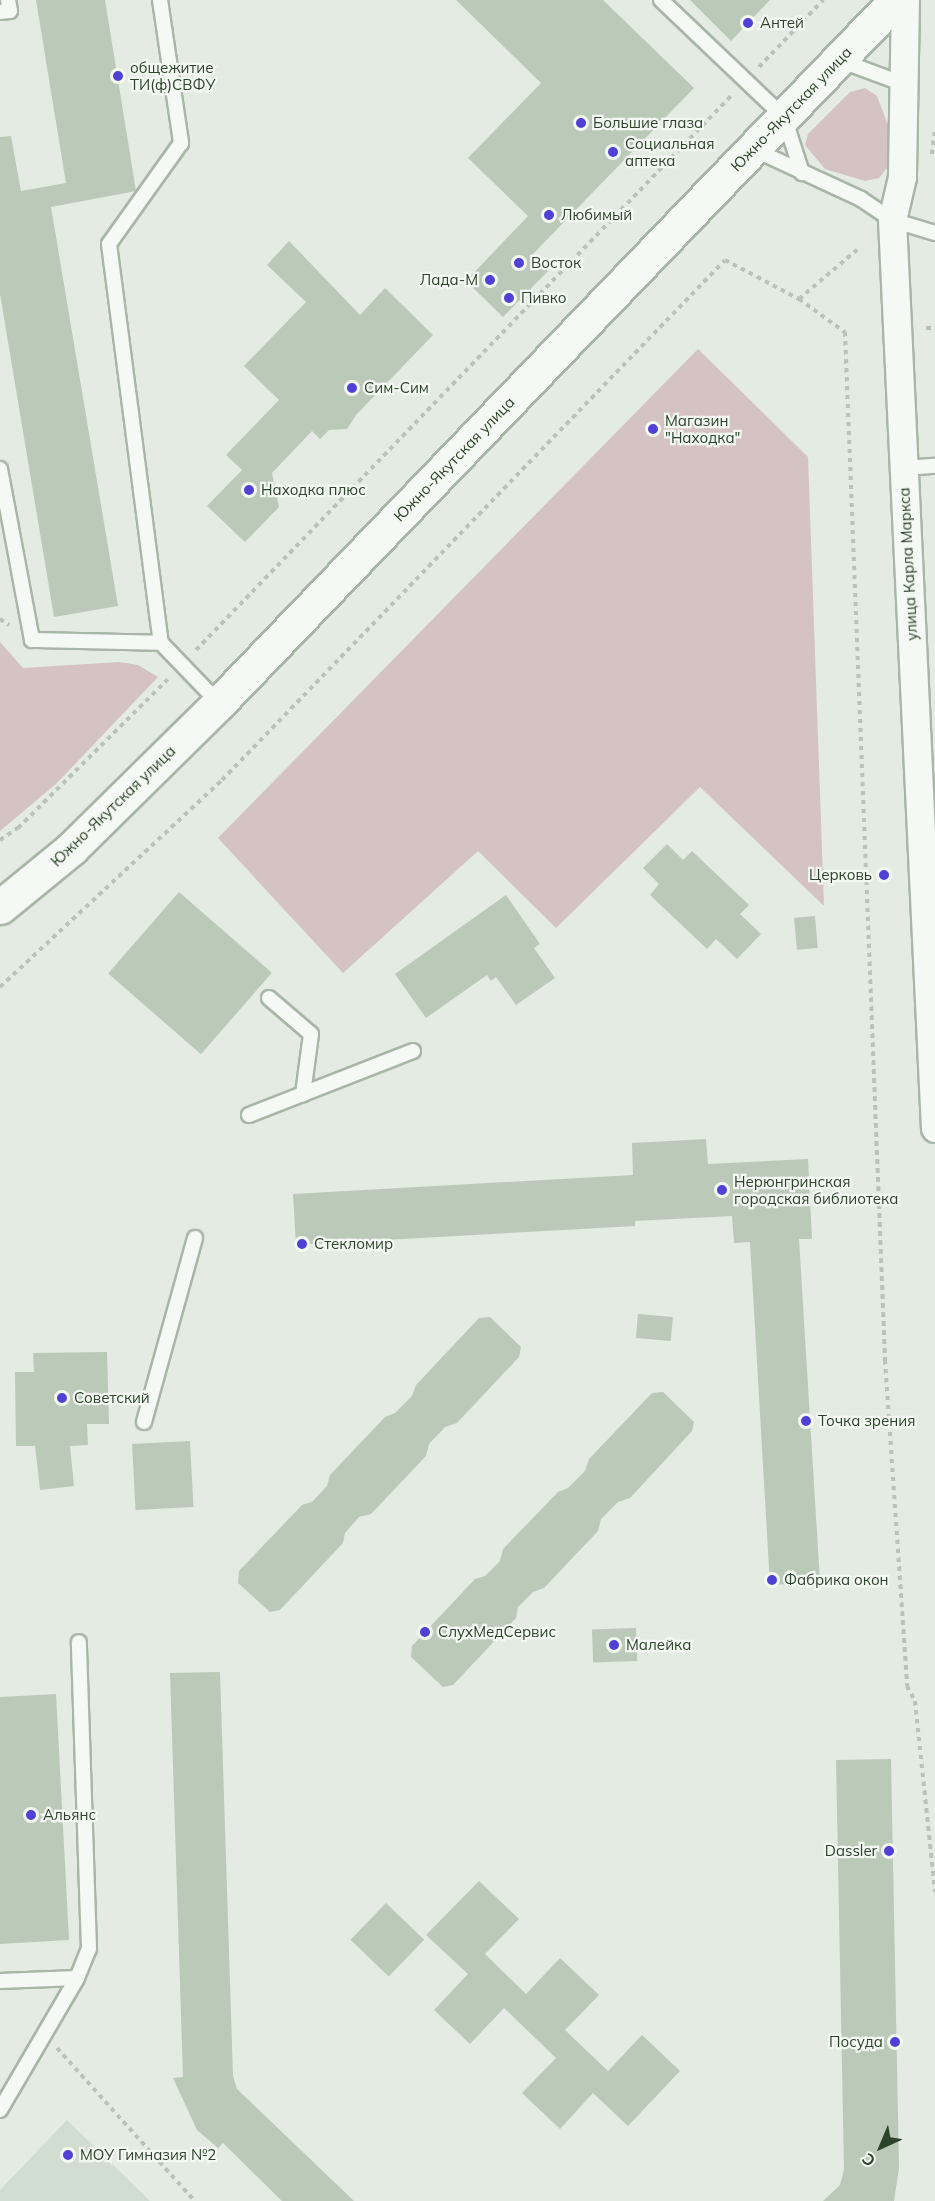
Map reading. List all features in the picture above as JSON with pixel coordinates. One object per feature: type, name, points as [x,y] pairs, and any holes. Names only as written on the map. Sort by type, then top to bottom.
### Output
[{"type":"street","name":"Южно-Якутская улица","points":[[0,907],[72,848],[219,703],[896,0]]},
{"type":"street","name":"улица Карла Маркса","points":[[905,0],[901,83],[902,177],[892,220],[935,1128]]},
{"type":"lane","points":[[0,12],[10,11],[8,0]]},
{"type":"lane","points":[[159,0],[181,143],[109,244],[161,643],[219,703]]},
{"type":"lane","points":[[662,0],[784,117],[802,172]]},
{"type":"lane","points":[[839,60],[901,83]]},
{"type":"lane","points":[[753,149],[861,199],[892,220],[935,233]]},
{"type":"lane","points":[[904,468],[935,466]]},
{"type":"lane","points":[[0,469],[32,640],[161,643]]},
{"type":"lane","points":[[269,998],[311,1034],[303,1094]]},
{"type":"lane","points":[[249,1114],[413,1051]]},
{"type":"lane","points":[[144,1422],[195,1238]]},
{"type":"lane","points":[[0,2110],[46,2036],[77,1978],[89,1949],[79,1642]]},
{"type":"lane","points":[[0,1981],[77,1978]]},
{"type":"path","points":[[0,840],[18,828],[182,664],[823,0]]},
{"type":"path","points":[[799,299],[858,249]]},
{"type":"path","points":[[0,987],[222,780],[725,260],[799,299],[844,332],[885,1360],[907,1686],[915,1701],[935,1892]]},
{"type":"path","points":[[926,328],[935,328]]},
{"type":"path","points":[[46,2036],[195,2201]]},
{"type":"shaded area","points":[[865,88],[877,96],[889,128],[887,168],[879,178],[865,181],[825,169],[805,145],[808,134],[850,92]]},
{"type":"shaded area","points":[[698,349],[808,457],[824,906],[700,787],[556,928],[478,851],[343,973],[218,838]]},
{"type":"shaded area","points":[[0,642],[23,668],[119,662],[138,665],[158,677],[56,784],[0,831]]},
{"type":"shaded area","name":"МОУ Гимназия №2","points":[[67,2120],[150,2201],[0,2201],[0,2190]]},
{"type":"building","points":[[36,0],[105,0],[136,191],[51,207],[118,606],[54,617],[0,294],[0,137],[11,136],[21,191],[66,183]]},
{"type":"building","name":"Большие глаза","points":[[456,0],[603,0],[694,88],[532,255],[548,271],[503,317],[466,281],[528,216],[468,158],[541,83]]},
{"type":"building","points":[[690,0],[770,0],[731,41]]},
{"type":"building","points":[[289,241],[360,315],[385,288],[433,335],[356,415],[347,429],[329,430],[320,439],[312,431],[272,473],[279,507],[245,542],[207,506],[242,470],[226,455],[279,400],[244,366],[306,302],[267,265]]},
{"type":"building","points":[[667,844],[683,860],[692,851],[749,905],[740,914],[761,934],[737,959],[716,939],[707,949],[650,895],[659,884],[643,868]]},
{"type":"building","points":[[179,892],[272,973],[201,1054],[108,974]]},
{"type":"building","points":[[506,895],[540,944],[534,948],[555,978],[516,1005],[496,977],[491,981],[487,975],[426,1018],[395,974]]},
{"type":"building","points":[[815,916],[818,948],[797,950],[794,918]]},
{"type":"building","points":[[706,1139],[708,1164],[808,1159],[812,1239],[799,1239],[820,1582],[770,1585],[750,1242],[734,1243],[732,1216],[635,1221],[635,1226],[296,1245],[293,1194],[633,1175],[632,1143]]},
{"type":"building","points":[[638,1314],[673,1317],[671,1341],[636,1338]]},
{"type":"building","points":[[490,1317],[521,1347],[519,1357],[457,1423],[445,1427],[429,1444],[426,1456],[371,1514],[359,1517],[345,1533],[343,1543],[280,1610],[270,1612],[238,1583],[239,1571],[302,1505],[312,1502],[327,1486],[330,1475],[385,1417],[395,1413],[412,1396],[416,1385],[479,1318]]},
{"type":"building","name":"Советский","points":[[107,1352],[109,1424],[87,1424],[88,1445],[70,1446],[74,1486],[40,1490],[35,1446],[16,1446],[15,1372],[34,1372],[33,1353]]},
{"type":"building","points":[[663,1392],[694,1422],[692,1431],[630,1498],[618,1502],[601,1519],[598,1531],[544,1588],[533,1592],[518,1607],[516,1618],[453,1685],[443,1687],[411,1657],[412,1646],[475,1579],[485,1576],[500,1561],[503,1549],[558,1492],[568,1488],[585,1471],[589,1459],[652,1393]]},
{"type":"building","points":[[190,1441],[193,1507],[136,1510],[132,1444]]},
{"type":"building","name":"Малейка","points":[[636,1628],[637,1661],[593,1663],[592,1630]]},
{"type":"building","points":[[220,1672],[233,2076],[237,2089],[354,2201],[282,2201],[223,2143],[218,2148],[197,2130],[173,2078],[183,2077],[170,1673]]},
{"type":"building","name":"Альянс","points":[[56,1694],[69,1940],[0,1944],[0,1697]]},
{"type":"building","points":[[891,1759],[899,2168],[894,2201],[823,2201],[840,2185],[844,2169],[836,1760]]},
{"type":"building","points":[[479,1881],[519,1919],[485,1954],[526,1994],[560,1958],[599,1995],[565,2030],[608,2071],[642,2035],[680,2071],[628,2126],[593,2093],[560,2129],[522,2093],[556,2058],[504,2008],[470,2044],[434,2010],[468,1974],[426,1935]]},
{"type":"building","points":[[386,1903],[424,1940],[389,1977],[351,1940]]},
{"type":"place","name":"Антей","points":[[748,23]]},
{"type":"place","name":"общежитие ТИ(ф)СВФУ","points":[[118,76]]},
{"type":"place","name":"Большие глаза","points":[[581,123]]},
{"type":"place","name":"Социальная аптека","points":[[613,152]]},
{"type":"place","name":"Любимый","points":[[549,215]]},
{"type":"place","name":"Восток","points":[[519,263]]},
{"type":"place","name":"Лада-М","points":[[490,280]]},
{"type":"place","name":"Пивко","points":[[509,298]]},
{"type":"place","name":"Сим-Сим","points":[[352,388]]},
{"type":"place","name":"Магазин \"Находка\"","points":[[653,429]]},
{"type":"place","name":"Находка плюс","points":[[249,490]]},
{"type":"place","name":"Церковь","points":[[884,875]]},
{"type":"place","name":"Нерюнгринская городская библиотека","points":[[722,1190]]},
{"type":"place","name":"Стекломир","points":[[302,1244]]},
{"type":"place","name":"Советский","points":[[62,1398]]},
{"type":"place","name":"Точка зрения","points":[[806,1421]]},
{"type":"place","name":"Фабрика окон","points":[[772,1580]]},
{"type":"place","name":"СлухМедСервис","points":[[425,1632]]},
{"type":"place","name":"Малейка","points":[[614,1645]]},
{"type":"place","name":"Альянс","points":[[31,1815]]},
{"type":"place","name":"Dassler","points":[[889,1851]]},
{"type":"place","name":"Посуда","points":[[895,2042]]},
{"type":"place","name":"МОУ Гимназия №2","points":[[68,2155]]}]
